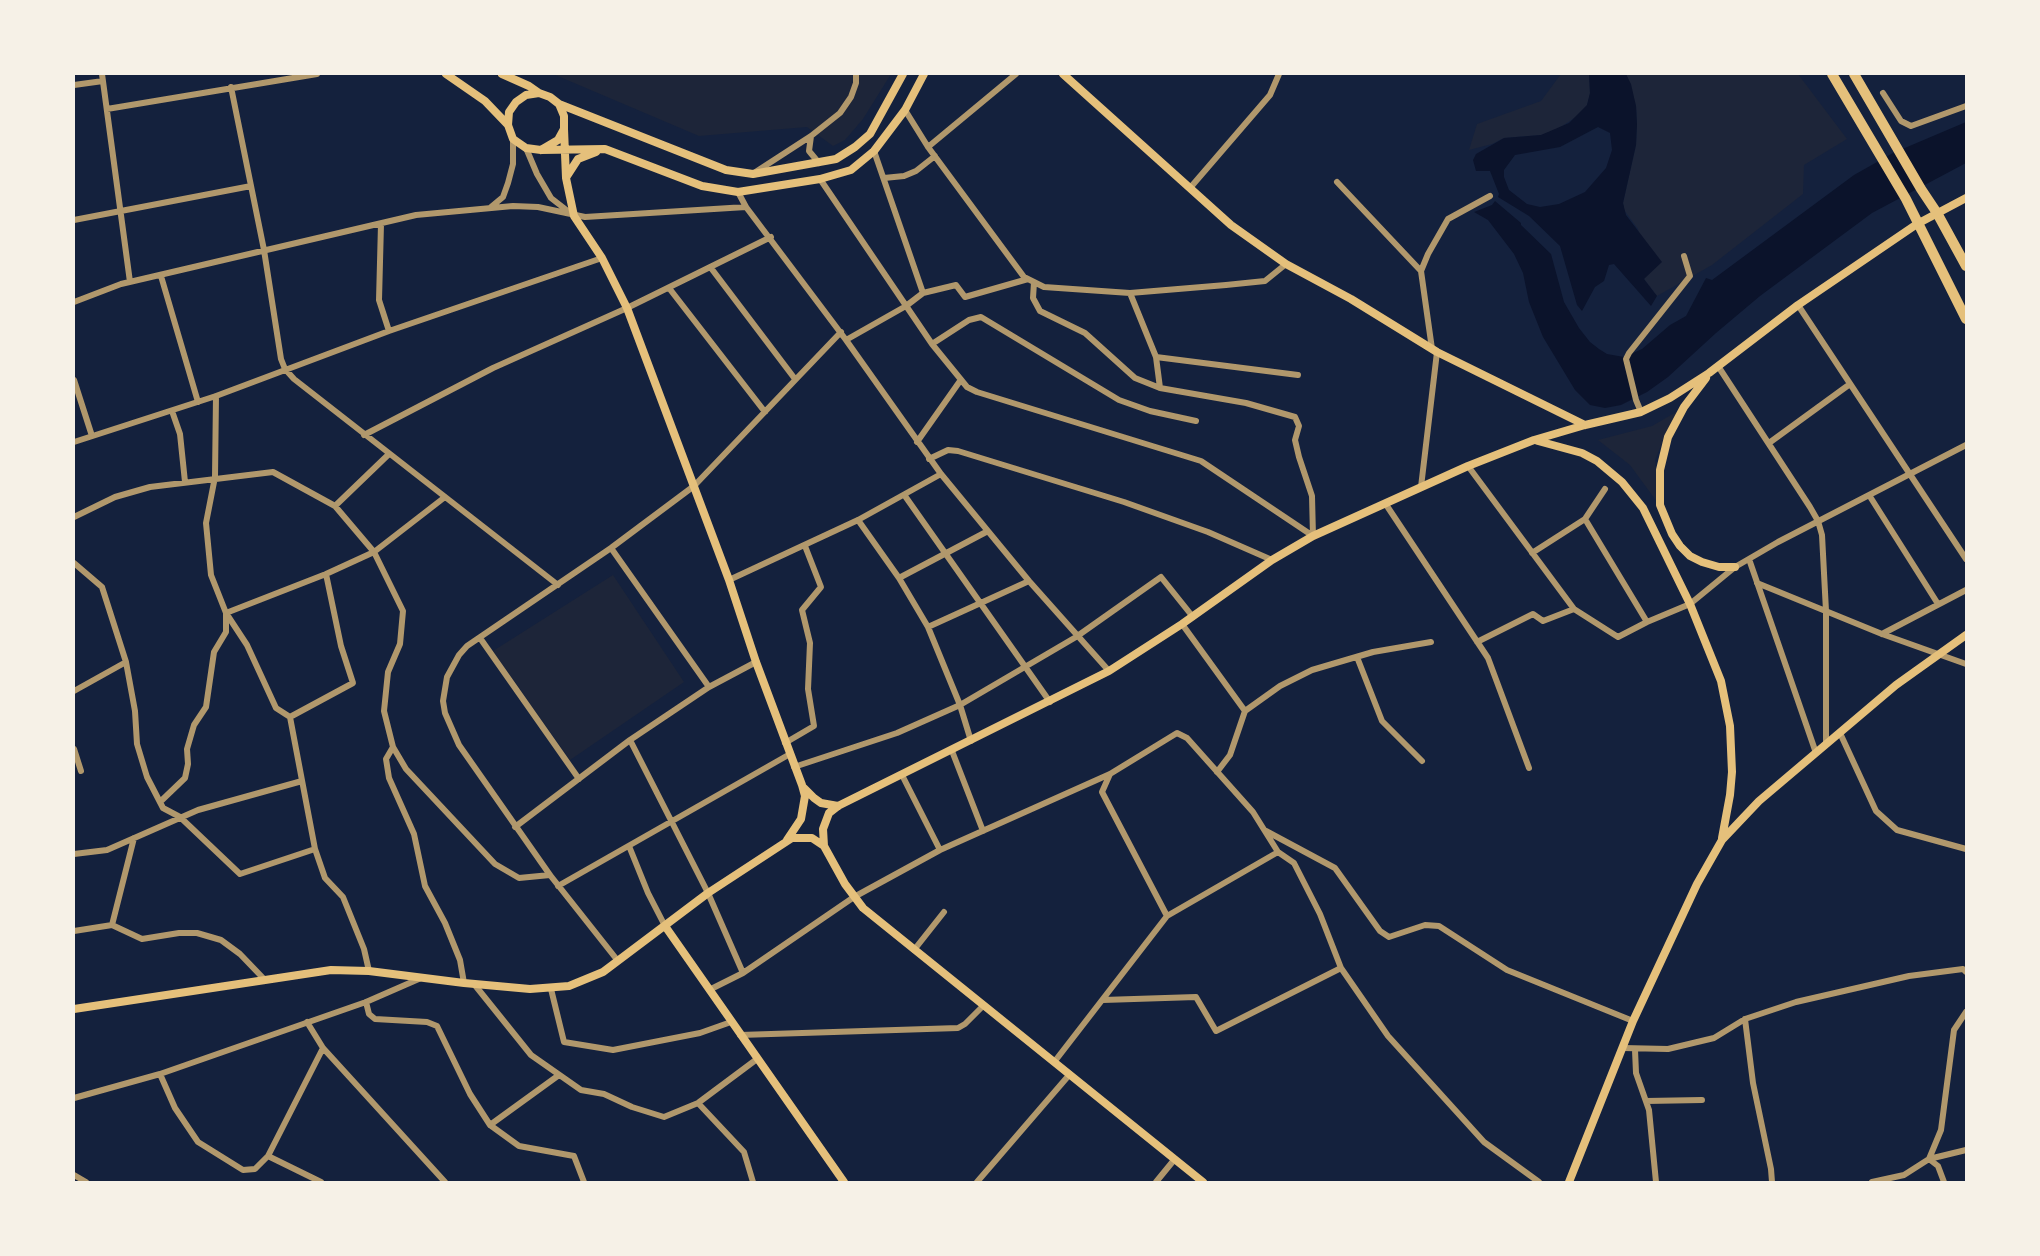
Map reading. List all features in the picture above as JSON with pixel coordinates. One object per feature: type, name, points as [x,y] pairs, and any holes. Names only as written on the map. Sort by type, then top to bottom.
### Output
[{"type":"main road","points":[[446,74],[485,101],[508,125]]},
{"type":"main road","points":[[502,74],[550,96],[559,104],[726,170],[753,174],[836,159],[870,134],[903,74]]},
{"type":"main road","points":[[539,93],[527,95],[516,102],[509,112],[508,125],[513,139],[526,148],[605,149],[702,186],[738,192],[820,179],[851,170],[874,151],[905,110],[924,74]]},
{"type":"main road","points":[[1063,74],[1230,225],[1286,264],[1435,350],[1585,425]]},
{"type":"main road","points":[[1832,74],[1906,200],[1966,319]]},
{"type":"main road","points":[[1854,74],[1966,266]]},
{"type":"main road","points":[[559,104],[564,116],[566,178],[573,216],[603,258],[627,309],[729,580],[802,785],[804,796],[801,819],[786,842]]},
{"type":"main road","points":[[541,150],[555,143],[564,129]]},
{"type":"main road","points":[[566,178],[578,159],[605,149]]},
{"type":"main road","points":[[1203,1182],[874,918],[854,897],[824,846],[822,837],[829,813],[838,806],[1109,671],[1193,617],[1272,560],[1313,536],[1421,486],[1534,440],[1641,412],[1670,398],[1709,373],[1798,305],[1917,224],[1966,198]]},
{"type":"main road","points":[[1709,373],[1684,407],[1668,437],[1660,470],[1660,505],[1679,546],[1690,556],[1710,565],[1735,568]]},
{"type":"main road","points":[[1534,440],[1582,453],[1597,461],[1622,482],[1643,508],[1690,604],[1717,670],[1730,726],[1731,784],[1722,841]]},
{"type":"main road","points":[[1569,1182],[1633,1021],[1697,884],[1722,841],[1759,801],[1815,753],[1896,685],[1966,635]]},
{"type":"main road","points":[[802,785],[814,798],[838,806]]},
{"type":"main road","points":[[74,1009],[331,970],[369,971],[464,984],[551,989],[587,981],[708,893],[792,838],[806,836],[824,846]]},
{"type":"main road","points":[[664,926],[844,1182]]},
{"type":"street","points":[[107,108],[317,74]]},
{"type":"street","points":[[753,174],[811,136],[840,113],[851,97],[856,74]]},
{"type":"street","points":[[928,147],[1016,74]]},
{"type":"street","points":[[1190,188],[1270,95],[1279,74]]},
{"type":"street","points":[[74,85],[103,77],[130,282]]},
{"type":"street","points":[[231,87],[285,369],[364,435],[558,585]]},
{"type":"street","points":[[1883,93],[1901,121],[1911,126],[1966,106]]},
{"type":"street","points":[[905,110],[928,147],[1024,277],[1044,287],[1130,293],[1265,281],[1286,264]]},
{"type":"street","points":[[811,136],[809,151],[819,163]]},
{"type":"street","points":[[485,210],[503,197],[513,164],[513,139]]},
{"type":"street","points":[[526,148],[551,198],[573,216]]},
{"type":"street","points":[[874,151],[923,293]]},
{"type":"street","points":[[884,178],[904,176],[916,171],[935,156]]},
{"type":"street","points":[[820,179],[932,344],[960,380],[977,392],[1202,461],[1313,536]]},
{"type":"street","points":[[1337,182],[1421,271]]},
{"type":"street","points":[[74,220],[251,186]]},
{"type":"street","points":[[738,192],[746,207],[841,332],[929,459],[1076,637],[1109,671]]},
{"type":"street","points":[[1421,486],[1435,350],[1421,271],[1448,219],[1490,196]]},
{"type":"street","points":[[74,302],[130,282],[416,215],[513,206],[538,207],[585,217],[746,207]]},
{"type":"street","points":[[381,224],[379,300],[388,331]]},
{"type":"street","points":[[364,435],[492,368],[627,309],[771,237]]},
{"type":"street","points":[[1641,412],[1626,359],[1690,276],[1684,256]]},
{"type":"street","points":[[74,442],[216,396],[388,331],[603,258]]},
{"type":"street","points":[[711,268],[795,379]]},
{"type":"street","points":[[160,276],[198,402]]},
{"type":"street","points":[[846,340],[906,306],[923,293],[956,285],[965,297],[1031,280]]},
{"type":"street","points":[[1031,280],[1033,298],[1040,311],[1086,333],[1135,378],[1160,388],[1246,403],[1296,417],[1299,426],[1296,440],[1299,457],[1312,496],[1313,536]]},
{"type":"street","points":[[669,288],[765,412]]},
{"type":"street","points":[[1130,293],[1156,357],[1160,388]]},
{"type":"street","points":[[1798,305],[1966,559]]},
{"type":"street","points":[[932,344],[969,320],[981,317],[1119,400],[1150,411],[1196,421]]},
{"type":"street","points":[[618,961],[558,886],[459,745],[445,713],[444,689],[452,666],[467,646],[611,548],[694,486],[841,332]]},
{"type":"street","points":[[1156,357],[1298,375]]},
{"type":"street","points":[[1718,366],[1818,521],[1825,550],[1826,744]]},
{"type":"street","points":[[74,380],[92,436]]},
{"type":"street","points":[[917,442],[960,380]]},
{"type":"street","points":[[1769,443],[1850,384]]},
{"type":"street","points":[[216,396],[215,477],[206,523],[211,575],[226,613],[247,645],[276,708],[290,717],[315,849],[324,878],[343,897],[364,950],[369,971]]},
{"type":"street","points":[[172,411],[180,434],[185,482]]},
{"type":"street","points":[[1468,466],[1574,609],[1618,637],[1690,604],[1749,559],[1909,472],[1966,445]]},
{"type":"street","points":[[929,459],[948,450],[958,452],[1124,502],[1208,532],[1272,560]]},
{"type":"street","points":[[335,506],[389,454]]},
{"type":"street","points":[[74,517],[115,497],[150,487],[273,472],[335,506],[374,552],[403,611],[400,644],[388,671],[384,711],[393,747],[406,769],[495,864],[519,878],[550,875]]},
{"type":"street","points":[[729,580],[858,520],[941,474]]},
{"type":"street","points":[[1532,553],[1585,519],[1605,489]]},
{"type":"street","points":[[1869,495],[1938,604]]},
{"type":"street","points":[[905,496],[1051,702]]},
{"type":"street","points":[[226,613],[374,552],[445,497]]},
{"type":"street","points":[[1385,503],[1488,658],[1529,768]]},
{"type":"street","points":[[1585,519],[1647,622]]},
{"type":"street","points":[[858,520],[899,578],[928,627],[960,705],[971,741]]},
{"type":"street","points":[[899,578],[988,531]]},
{"type":"street","points":[[785,743],[814,726],[808,690],[810,643],[802,610],[821,587],[805,546]]},
{"type":"street","points":[[611,548],[709,687]]},
{"type":"street","points":[[1749,559],[1815,753]]},
{"type":"street","points":[[74,562],[102,587],[125,662],[135,711],[137,744],[147,777],[163,808],[180,817],[240,873],[315,849]]},
{"type":"street","points":[[290,717],[353,683],[341,646],[326,574]]},
{"type":"street","points":[[794,767],[897,733],[960,705],[1076,637],[1161,577],[1193,617]]},
{"type":"street","points":[[928,627],[1029,581]]},
{"type":"street","points":[[1757,583],[1882,634],[1966,664]]},
{"type":"street","points":[[1882,634],[1966,590]]},
{"type":"street","points":[[1478,642],[1532,614],[1544,621],[1574,609]]},
{"type":"street","points":[[160,802],[185,778],[187,749],[194,725],[205,707],[214,652],[226,632],[226,613]]},
{"type":"street","points":[[1182,624],[1245,711]]},
{"type":"street","points":[[480,638],[579,779]]},
{"type":"street","points":[[1217,772],[1230,755],[1245,711],[1280,686],[1312,670],[1357,657],[1431,642]]},
{"type":"street","points":[[1357,657],[1382,721],[1422,761]]},
{"type":"street","points":[[74,691],[125,662]]},
{"type":"street","points":[[515,827],[630,740],[709,687],[756,662]]},
{"type":"street","points":[[709,990],[743,973],[854,897],[940,850],[1110,774],[1177,733],[1187,738],[1253,812],[1278,852],[1294,863],[1320,914],[1340,968],[1388,1036],[1484,1142],[1539,1182]]},
{"type":"street","points":[[1840,733],[1876,811],[1897,831],[1966,849]]},
{"type":"street","points":[[630,740],[708,893],[743,973]]},
{"type":"street","points":[[393,747],[386,759],[389,778],[414,834],[425,886],[445,923],[460,960],[464,984]]},
{"type":"street","points":[[74,749],[81,771]]},
{"type":"street","points":[[952,751],[983,831]]},
{"type":"street","points":[[558,886],[790,754]]},
{"type":"street","points":[[1110,774],[1102,792],[1167,916]]},
{"type":"street","points":[[902,775],[940,850]]},
{"type":"street","points":[[74,854],[107,850],[198,810],[302,781]]},
{"type":"street","points":[[1264,830],[1335,868],[1380,931],[1389,937],[1424,925],[1439,926],[1507,970],[1633,1021]]},
{"type":"street","points":[[112,925],[134,838]]},
{"type":"street","points":[[629,846],[664,926]]},
{"type":"street","points":[[1055,1061],[1167,916],[1278,852]]},
{"type":"street","points":[[914,950],[944,912]]},
{"type":"street","points":[[74,931],[112,925],[142,939],[197,933],[220,940],[240,954],[264,979]]},
{"type":"street","points":[[1103,1000],[1196,997],[1216,1031],[1340,968]]},
{"type":"street","points":[[1623,1048],[1668,1049],[1714,1038],[1745,1019],[1796,1002],[1909,976],[1963,969],[1966,972]]},
{"type":"street","points":[[74,1098],[160,1074],[366,1002],[421,978]]},
{"type":"street","points":[[474,984],[531,1055],[559,1075],[581,1090],[604,1094],[632,1107],[664,1117],[698,1103],[757,1059]]},
{"type":"street","points":[[551,989],[564,1042],[613,1050],[700,1032],[731,1022]]},
{"type":"street","points":[[366,1002],[369,1014],[375,1019],[437,1026],[470,1094],[490,1125],[519,1146],[574,1156],[584,1182]]},
{"type":"street","points":[[740,1035],[958,1028],[983,1006]]},
{"type":"street","points":[[1929,1159],[1941,1130],[1954,1030],[1966,1012]]},
{"type":"street","points":[[1745,1019],[1752,1083],[1772,1182]]},
{"type":"street","points":[[307,1022],[323,1048],[445,1182]]},
{"type":"street","points":[[160,1074],[175,1108],[198,1142],[243,1170],[255,1169],[268,1156],[323,1048]]},
{"type":"street","points":[[1635,1050],[1636,1073],[1649,1110],[1657,1182]]},
{"type":"street","points":[[977,1182],[1070,1074]]},
{"type":"street","points":[[490,1125],[559,1075]]},
{"type":"street","points":[[1646,1101],[1702,1100]]},
{"type":"street","points":[[698,1103],[744,1152],[754,1182]]},
{"type":"street","points":[[1872,1182],[1904,1175],[1929,1159],[1966,1150]]},
{"type":"street","points":[[268,1156],[321,1182]]},
{"type":"street","points":[[1929,1159],[1938,1166],[1944,1182]]},
{"type":"street","points":[[1156,1182],[1174,1160]]},
{"type":"street","points":[[74,1175],[86,1182]]},
{"type":"shaded area","points":[[553,74],[891,74],[863,119],[845,140],[833,146],[807,127],[699,136]]},
{"type":"shaded area","points":[[1561,74],[1589,74],[1590,93],[1587,105],[1579,115],[1556,130],[1541,135],[1504,138],[1469,150],[1477,124],[1541,101]]},
{"type":"shaded area","points":[[1589,74],[1626,74],[1631,84],[1636,106],[1636,145],[1623,203],[1626,215],[1662,262],[1644,279],[1657,296],[1651,306],[1614,264],[1609,265],[1604,281],[1595,287],[1582,311],[1577,305],[1560,246],[1529,216],[1498,197],[1490,171],[1476,171],[1473,160],[1476,154],[1504,138],[1541,135],[1569,123],[1587,105],[1590,93]],"holes":[[[1598,127],[1610,133],[1612,150],[1606,168],[1585,192],[1559,204],[1540,207],[1527,204],[1509,190],[1504,170],[1515,155],[1560,147]]]},
{"type":"shaded area","points":[[1626,74],[1798,74],[1847,139],[1804,165],[1803,194],[1712,265],[1657,296],[1644,279],[1638,229],[1624,210],[1623,203],[1636,145],[1637,124],[1636,106]]},
{"type":"shaded area","points":[[1966,122],[1966,163],[1872,213],[1760,296],[1668,377],[1647,392],[1621,405],[1605,408],[1590,405],[1575,390],[1543,337],[1529,302],[1523,273],[1514,254],[1488,220],[1474,212],[1492,205],[1495,201],[1521,223],[1551,254],[1564,302],[1579,328],[1599,349],[1607,354],[1624,357],[1642,349],[1670,325],[1686,316],[1706,278],[1712,280],[1854,175],[1893,153]]},
{"type":"shaded area","points":[[1685,407],[1667,431],[1655,460],[1660,506],[1630,465],[1598,440],[1652,426]]},
{"type":"shaded area","points":[[613,575],[684,682],[570,760],[493,651]]}]
